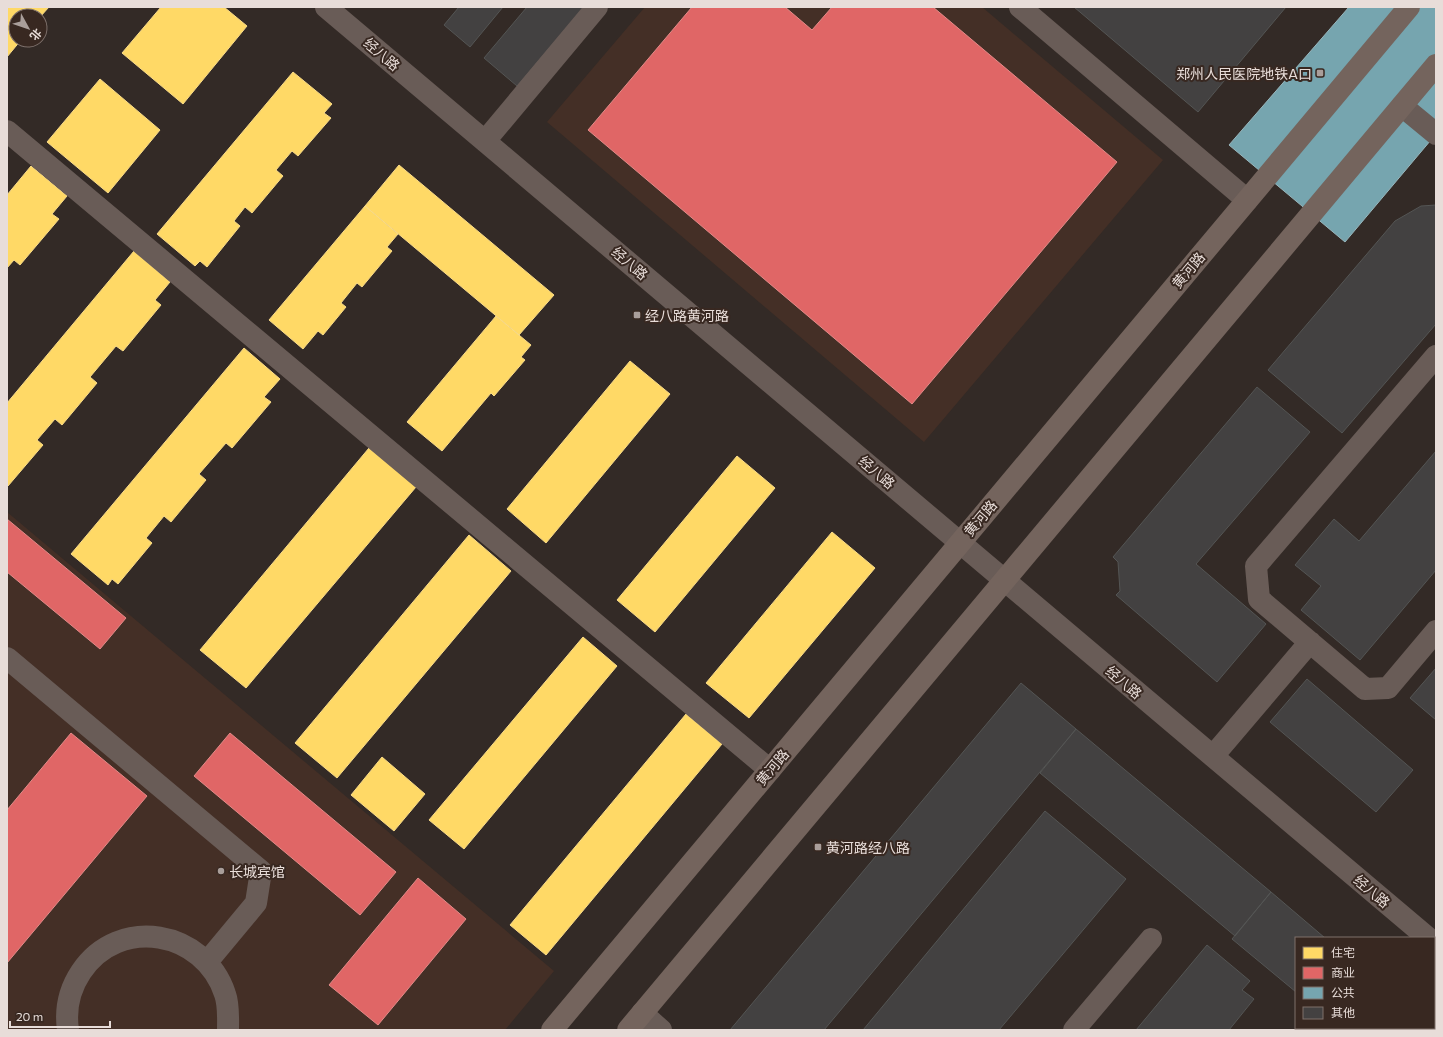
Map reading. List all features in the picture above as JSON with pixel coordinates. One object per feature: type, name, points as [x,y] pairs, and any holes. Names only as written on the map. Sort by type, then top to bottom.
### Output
[{"type":"main road","name":"黄河路","points":[[552,1030],[1409,7]]},
{"type":"main road","points":[[628,1030],[1436,65]]},
{"type":"street","name":"经八路","points":[[326,7],[1427,937]]},
{"type":"street","points":[[485,141],[598,7]]},
{"type":"street","points":[[1020,7],[1247,200]]},
{"type":"street","points":[[1402,106],[1436,134]]},
{"type":"street","points":[[7,131],[770,770]]},
{"type":"street","points":[[1436,356],[1256,566],[1259,599],[1365,690],[1388,688],[1436,631]]},
{"type":"street","points":[[1213,756],[1310,642]]},
{"type":"street","points":[[7,658],[261,871],[256,904],[207,962]]},
{"type":"street","points":[[68,1030],[66,1020],[68,1000],[75,982],[86,965],[95,956],[117,942],[136,937],[156,936],[168,939],[192,949],[207,962],[218,977],[226,995],[229,1014],[228,1030]]},
{"type":"street","points":[[1074,1030],[1150,939]]},
{"type":"street","points":[[642,1013],[662,1030]]},
{"type":"shaded area","points":[[645,7],[982,7],[1163,160],[924,442],[547,122]]},
{"type":"shaded area","name":"长城宾馆","points":[[7,512],[554,971],[505,1030],[7,1030]]},
{"type":"building: 住宅","points":[[7,7],[49,7],[8,8],[8,48],[14,48],[7,57]]},
{"type":"building: 住宅","points":[[161,7],[224,7],[247,26],[183,104],[122,53]]},
{"type":"building: 住宅","points":[[293,72],[332,104],[324,113],[331,118],[298,156],[292,151],[276,170],[283,176],[252,213],[245,207],[234,221],[240,226],[207,267],[200,261],[195,266],[157,234]]},
{"type":"building: 住宅","points":[[100,79],[160,130],[108,193],[47,142]]},
{"type":"building: 住宅","points":[[399,165],[554,295],[519,335],[365,206]]},
{"type":"building: 住宅","points":[[31,166],[67,196],[52,214],[59,219],[20,265],[14,260],[7,268],[7,195]]},
{"type":"building: 住宅","points":[[365,206],[398,234],[387,247],[392,251],[362,287],[357,283],[341,303],[346,307],[323,335],[318,331],[303,349],[269,320]]},
{"type":"building: 住宅","points":[[134,251],[170,282],[155,300],[161,305],[123,351],[116,346],[90,377],[97,383],[62,425],[55,419],[37,440],[43,445],[8,486],[7,403]]},
{"type":"building: 住宅","points":[[496,316],[531,345],[521,357],[525,360],[494,396],[491,393],[442,451],[407,422]]},
{"type":"building: 住宅","points":[[244,348],[280,379],[264,397],[271,402],[232,448],[226,443],[199,474],[206,480],[171,522],[164,516],[146,538],[152,543],[118,584],[112,579],[108,585],[71,554]]},
{"type":"building: 住宅","points":[[630,361],[670,394],[546,543],[507,509]]},
{"type":"building: 住宅","points":[[369,448],[416,487],[246,688],[200,650]]},
{"type":"building: 住宅","points":[[737,456],[775,488],[655,632],[617,600]]},
{"type":"building: 住宅","points":[[832,532],[875,568],[749,718],[706,683]]},
{"type":"building: 住宅","points":[[469,535],[511,571],[337,778],[295,743]]},
{"type":"building: 住宅","points":[[583,637],[617,666],[464,849],[429,820]]},
{"type":"building: 住宅","points":[[686,714],[722,744],[546,955],[510,925]]},
{"type":"building: 住宅","points":[[382,757],[425,794],[394,831],[351,795]]},
{"type":"building: 商业","points":[[692,7],[785,7],[812,30],[832,7],[933,7],[1117,162],[912,404],[588,130]]},
{"type":"building: 商业","points":[[7,519],[126,618],[100,649],[7,572]]},
{"type":"building: 商业","points":[[71,733],[147,796],[7,963],[7,810]]},
{"type":"building: 商业","points":[[230,733],[396,872],[360,915],[194,776]]},
{"type":"building: 商业","points":[[418,878],[466,919],[378,1025],[329,985]]},
{"type":"building: 公共","points":[[1349,7],[1436,7],[1436,134],[1345,242],[1229,145]]},
{"type":"building: 其他","points":[[459,7],[503,7],[470,47],[444,25]]},
{"type":"building: 其他","points":[[527,7],[584,7],[517,86],[484,58]]},
{"type":"building: 其他","points":[[1074,7],[1286,7],[1198,112]]},
{"type":"building: 其他","points":[[1436,205],[1436,324],[1342,433],[1268,370],[1395,221],[1421,206]]},
{"type":"building: 其他","points":[[1257,387],[1310,432],[1196,564],[1266,624],[1217,682],[1116,595],[1120,591],[1118,562],[1113,557]]},
{"type":"building: 其他","points":[[1436,451],[1436,570],[1360,660],[1301,610],[1321,586],[1295,565],[1334,519],[1359,541]]},
{"type":"building: 其他","points":[[1436,668],[1436,720],[1410,698]]},
{"type":"building: 其他","points":[[1307,679],[1413,770],[1376,812],[1270,722]]},
{"type":"building: 其他","points":[[1021,683],[1076,729],[824,1030],[730,1030]]},
{"type":"building: 其他","points":[[1076,729],[1271,892],[1235,936],[1040,773]]},
{"type":"building: 其他","points":[[1045,811],[1126,879],[999,1030],[863,1030]]},
{"type":"building: 其他","points":[[1271,892],[1324,937],[1295,937],[1295,991],[1232,939]]},
{"type":"building: 其他","points":[[1207,945],[1250,981],[1242,990],[1254,999],[1229,1030],[1136,1030]]},
{"type":"building: 其他","points":[[1340,1029],[1409,1029],[1408,1030]]},
{"type":"place","name":"郑州人民医院地铁A口","points":[[1320,73]]},
{"type":"place","name":"经八路黄河路","points":[[637,315]]},
{"type":"place","name":"黄河路经八路","points":[[818,847]]},
{"type":"place","name":"长城宾馆","points":[[221,871]]}]
